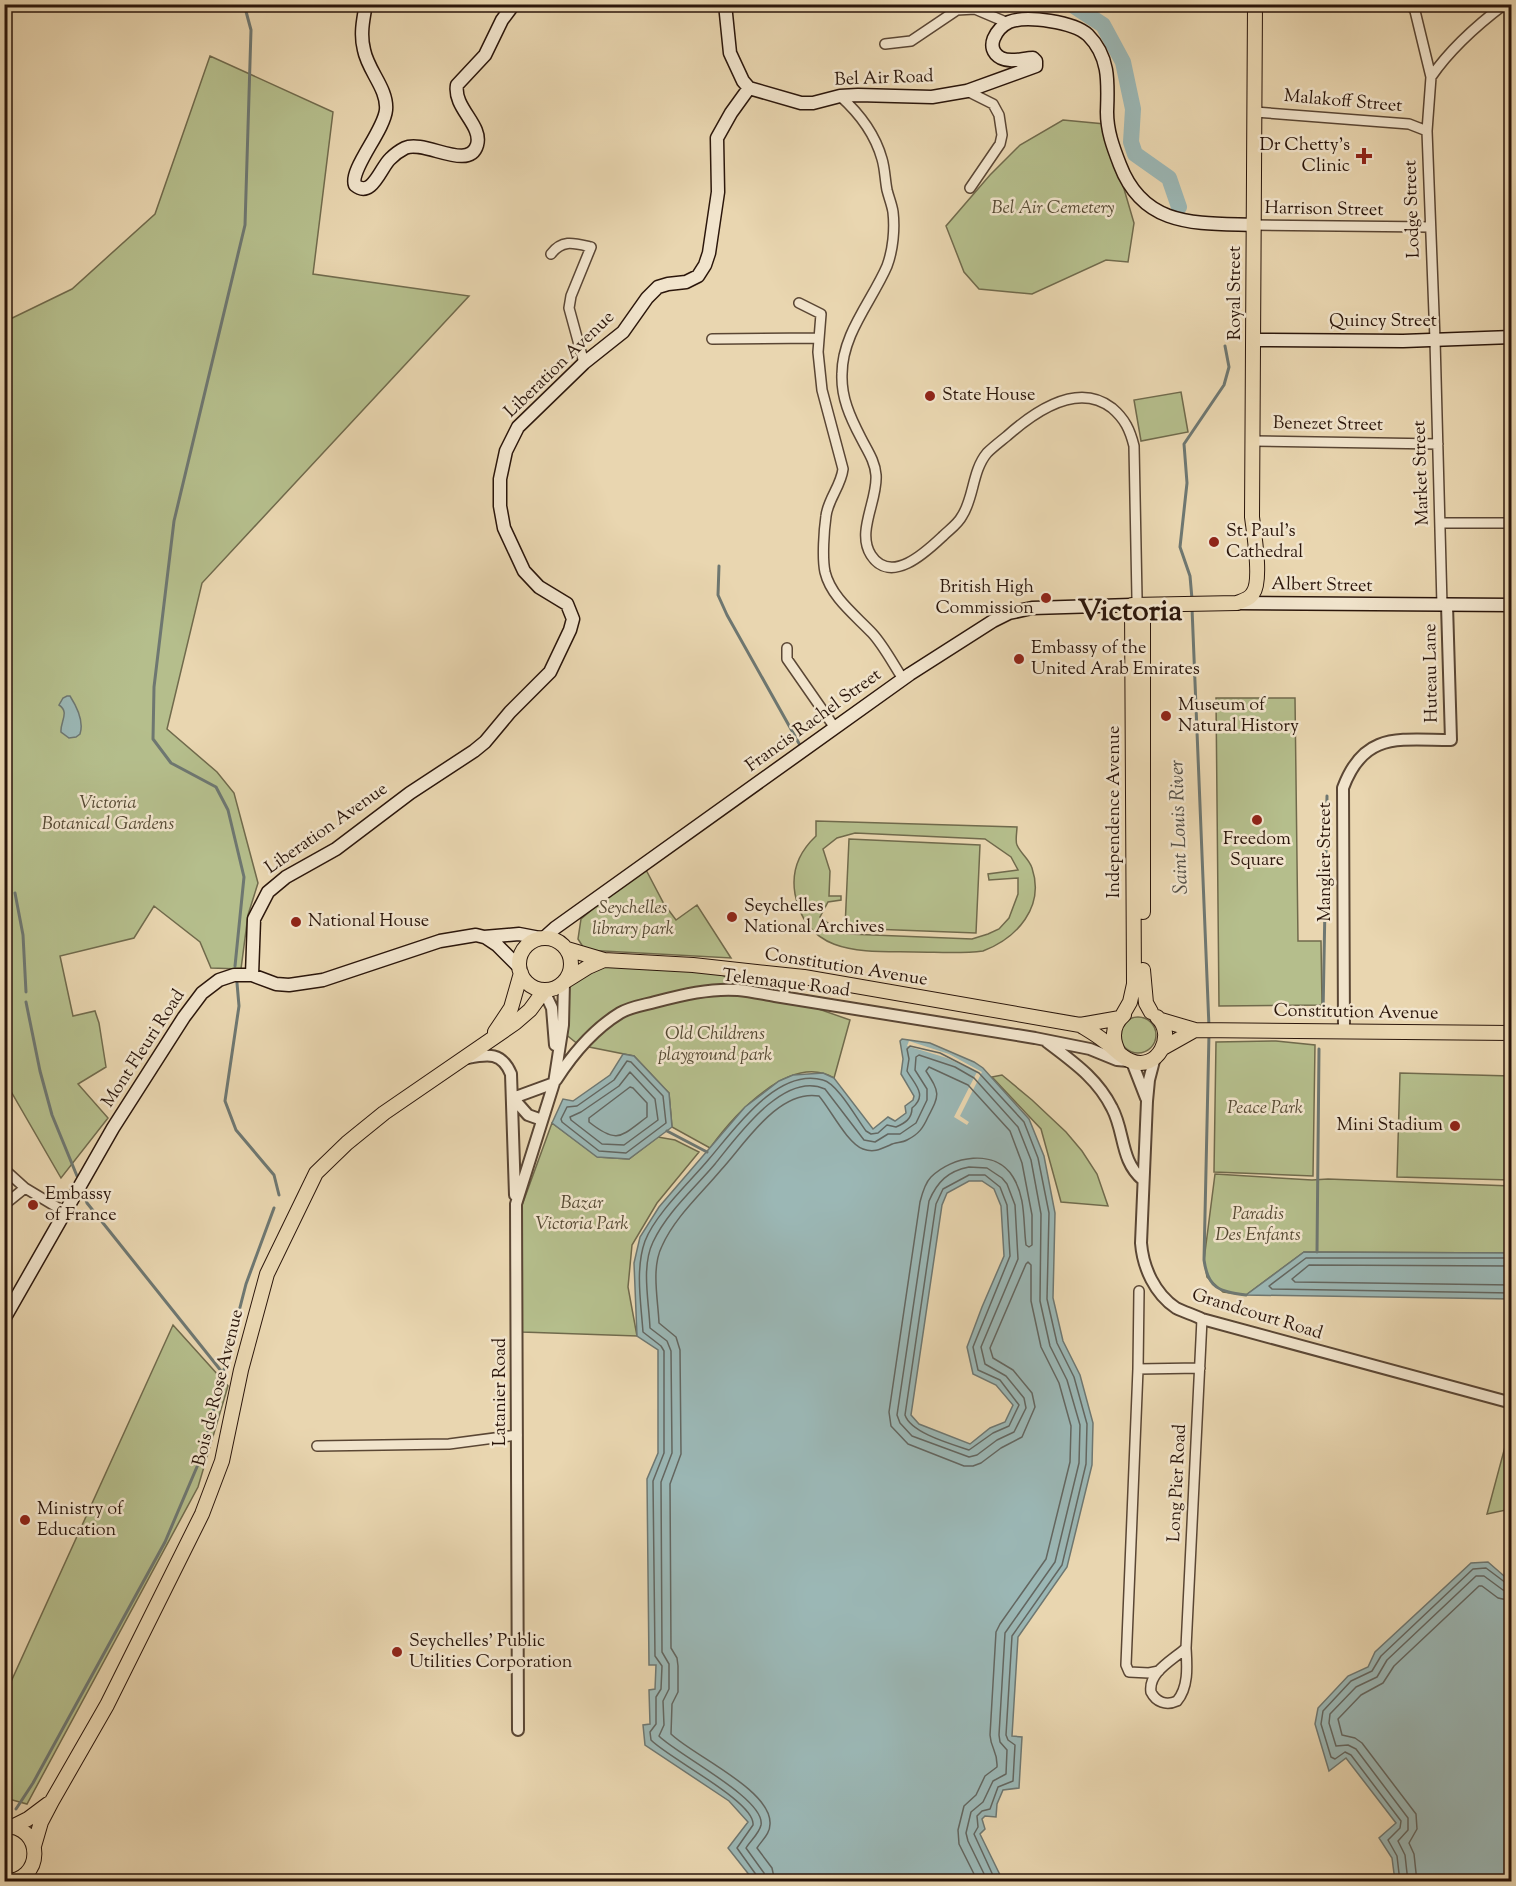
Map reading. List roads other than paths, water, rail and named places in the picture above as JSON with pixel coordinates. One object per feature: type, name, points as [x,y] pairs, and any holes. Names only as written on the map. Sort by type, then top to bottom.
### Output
[{"type":"main road","points":[[366,4],[362,31],[364,52],[383,92],[386,110],[381,127],[354,175],[355,185],[365,189],[376,180],[390,158],[406,148],[422,146],[455,156],[464,156],[474,151],[477,145],[477,133],[457,100],[457,85],[486,55],[502,20],[514,4]]},
{"type":"main road","points":[[725,4],[732,61],[749,88]]},
{"type":"main road","name":"Royal Street","points":[[1255,4],[1252,517],[1257,581]]},
{"type":"main road","points":[[1008,23],[1016,20],[1061,22],[1081,29],[1090,37],[1107,68],[1109,136],[1131,189],[1145,204],[1182,221],[1254,225]]},
{"type":"main road","name":"Bel Air Road","points":[[749,88],[801,103],[813,103],[840,96],[932,97],[967,91],[1036,66],[1033,58],[1008,60],[997,54],[993,47],[993,37],[1000,28],[1008,23]]},
{"type":"main road","name":"Liberation Avenue","points":[[252,975],[254,919],[268,892],[286,877],[336,849],[410,793],[474,751],[550,672],[573,619],[567,604],[539,587],[524,570],[504,528],[500,506],[500,479],[506,451],[518,426],[584,363],[622,332],[647,297],[658,287],[686,282],[698,276],[709,254],[718,192],[717,138],[749,88]]},
{"type":"main road","name":"Quincy Street","points":[[1254,340],[1435,340],[1512,337]]},
{"type":"main road","points":[[1257,581],[1270,599],[1282,603]]},
{"type":"main road","points":[[1237,603],[1254,593],[1257,581]]},
{"type":"main road","name":"Francis Rachel Street","points":[[542,938],[903,679],[978,630],[1010,613],[1032,608],[1138,603]]},
{"type":"main road","name":"Albert Street","points":[[1138,603],[1512,605]]},
{"type":"main road","name":"Independence Avenue","points":[[1138,603],[1143,983],[1146,1002],[1156,1016]]},
{"type":"main road","name":"Independence Avenue","points":[[1121,1017],[1130,1002],[1134,984],[1138,603]]},
{"type":"main road","name":"Mont Fleuri Road","points":[[4,1319],[113,1128],[184,1017],[202,993],[219,980],[234,975],[252,975],[276,984],[289,985],[323,980],[440,941],[476,935],[484,937],[519,934],[542,938]]},
{"type":"main road","points":[[484,937],[497,945],[520,970],[530,985],[544,991],[558,987],[588,967],[604,960]]},
{"type":"main road","points":[[520,970],[520,960],[526,946],[542,938],[558,940],[567,949],[571,958],[572,966],[564,982]]},
{"type":"main road","name":"Constitution Avenue","points":[[567,949],[604,960],[693,965],[804,977],[1080,1025],[1121,1017]]},
{"type":"main road","name":"Bois de Rose Avenue","points":[[486,1043],[511,1008],[520,970]]},
{"type":"main road","name":"Bois de Rose Avenue","points":[[6,1881],[22,1877],[28,1872],[35,1857],[34,1846],[41,1822],[107,1705],[202,1514],[222,1461],[241,1370],[267,1274],[315,1173],[384,1113],[466,1058],[530,1010],[544,991]]},
{"type":"main road","points":[[1159,1053],[1166,1039],[1165,1029],[1156,1016],[1141,1010],[1131,1011],[1121,1017],[1115,1026],[1114,1045],[1127,1059],[1144,1062],[1198,1030]]},
{"type":"main road","name":"Constitution Avenue","points":[[1156,1016],[1198,1030],[1512,1033]]},
{"type":"main road","name":"Constitution Avenue","points":[[1080,1025],[1127,1059]]},
{"type":"main road","name":"Bois de Rose Avenue","points":[[9,1826],[41,1811],[52,1801]]},
{"type":"main road","points":[[9,1826],[27,1834],[34,1846]]},
{"type":"street","name":"Lodge Street","points":[[1410,4],[1415,11],[1431,77],[1427,130],[1435,340]]},
{"type":"street","points":[[1431,77],[1443,60],[1464,38],[1500,6]]},
{"type":"street","points":[[885,44],[911,41],[957,10],[975,9],[1008,23]]},
{"type":"street","points":[[967,91],[993,104],[999,115],[1002,135],[1000,144],[970,188]]},
{"type":"street","points":[[840,96],[854,108],[871,132],[882,160],[893,211],[893,235],[888,264],[845,348],[842,372],[842,388],[849,412],[875,467],[876,479],[867,527],[867,542],[871,555],[878,562],[887,566],[900,567],[914,561],[962,517],[977,472],[986,454],[1027,418],[1063,401],[1091,398],[1103,402],[1119,414],[1130,429],[1134,446],[1138,603]]},
{"type":"street","name":"Malakoff Street","points":[[1255,112],[1409,124],[1427,130]]},
{"type":"street","name":"Harrison Street","points":[[1254,225],[1430,228]]},
{"type":"street","points":[[551,254],[563,243],[591,247],[571,297],[569,308],[584,363]]},
{"type":"street","points":[[799,303],[821,314],[818,352],[822,390],[843,469],[826,517],[825,571],[834,589],[853,616],[873,634],[903,679]]},
{"type":"street","points":[[712,339],[819,338]]},
{"type":"street","name":"Market Street","points":[[1435,340],[1444,605]]},
{"type":"street","name":"Benezet Street","points":[[1253,441],[1438,444]]},
{"type":"street","points":[[1441,524],[1512,523]]},
{"type":"street","name":"Huteau Lane","points":[[1444,605],[1451,740]]},
{"type":"street","points":[[787,648],[787,659],[835,728]]},
{"type":"street","name":"Manglier Street","points":[[1344,1030],[1342,808],[1343,788],[1348,774],[1360,756],[1379,744],[1397,741],[1451,740]]},
{"type":"street","name":"Latanier Road","points":[[518,1730],[516,1204],[554,1083],[563,1025],[564,982]]},
{"type":"street","name":"Telemaque Road","points":[[554,1083],[583,1045],[606,1022],[622,1012],[687,994],[713,990],[737,990],[1044,1040],[1090,1049],[1117,1060],[1127,1059]]},
{"type":"street","name":"Latanier Road","points":[[544,991],[552,1008],[557,1060]]},
{"type":"street","name":"Telemaque Road","points":[[1044,1040],[1096,1081],[1114,1111],[1130,1166],[1143,1180]]},
{"type":"street","name":"Grandcourt Road","points":[[1159,1053],[1149,1080],[1147,1101],[1141,1243],[1145,1266],[1156,1288],[1164,1297],[1176,1308],[1203,1319],[1509,1403]]},
{"type":"street","points":[[466,1058],[487,1054],[504,1062],[511,1074],[516,1204]]},
{"type":"street","points":[[1127,1059],[1147,1101]]},
{"type":"street","points":[[513,1098],[554,1083]]},
{"type":"street","points":[[513,1098],[528,1115],[542,1120]]},
{"type":"street","points":[[4,1169],[25,1188],[65,1212]]},
{"type":"street","points":[[4,1204],[25,1188]]},
{"type":"street","points":[[1139,1291],[1126,1665],[1129,1672],[1159,1671],[1186,1648]]},
{"type":"street","name":"Long Pier Road","points":[[1159,1671],[1150,1686],[1154,1697],[1168,1704],[1177,1701],[1185,1684],[1187,1661],[1203,1319]]},
{"type":"street","points":[[1138,1369],[1200,1368]]},
{"type":"street","points":[[317,1446],[449,1444],[517,1435]]},
{"type":"water","points":[[67,696],[70,696],[75,705],[81,725],[80,734],[69,738],[61,732],[64,711],[59,705]]},
{"type":"water","points":[[902,1039],[930,1043],[974,1062],[983,1068],[1029,1119],[1044,1156],[1055,1213],[1053,1298],[1063,1341],[1080,1375],[1093,1423],[1092,1465],[1067,1567],[1018,1637],[1012,1736],[1022,1737],[1019,1788],[1003,1790],[997,1804],[996,1817],[985,1816],[982,1819],[985,1829],[980,1834],[1003,1881],[754,1881],[728,1848],[748,1822],[729,1801],[645,1745],[643,1725],[650,1724],[649,1690],[655,1689],[656,1665],[649,1665],[647,1479],[658,1453],[658,1350],[637,1336],[634,1263],[640,1237],[659,1207],[745,1107],[779,1081],[793,1075],[823,1073],[834,1078],[873,1129],[888,1117],[895,1121],[906,1113],[905,1106],[913,1100],[914,1096],[901,1074],[903,1059],[900,1041]],"holes":[[[969,1181],[982,1181],[994,1189],[1001,1206],[1004,1256],[967,1347],[973,1374],[996,1385],[1013,1405],[1005,1422],[990,1428],[970,1444],[919,1424],[911,1415],[942,1205],[947,1193]]]},
{"type":"water","points":[[623,1054],[634,1056],[669,1093],[672,1127],[629,1159],[597,1157],[552,1123],[563,1099],[573,1101],[610,1075]]},
{"type":"water","points":[[1304,1252],[1511,1253],[1511,1299],[1246,1295]]},
{"type":"water","points":[[1488,1562],[1511,1582],[1511,1881],[1395,1881],[1392,1858],[1379,1838],[1396,1823],[1346,1758],[1329,1771],[1315,1724],[1318,1708],[1348,1676],[1368,1667],[1375,1652],[1471,1563]]},
{"type":"waterway","points":[[235,966],[244,877],[228,810],[216,787],[171,763],[153,739],[154,687],[174,521],[245,225],[251,30],[244,4]]},
{"type":"waterway","name":"Saint Louis River","points":[[1071,4],[1103,25],[1123,62],[1133,109],[1131,142],[1135,154],[1169,178],[1179,207]]},
{"type":"waterway","name":"Saint Louis River","points":[[1192,599],[1190,576],[1180,547],[1187,483],[1184,444],[1224,385],[1229,367],[1225,346]]},
{"type":"waterway","points":[[719,566],[718,595],[727,615],[801,747]]},
{"type":"waterway","name":"Saint Louis River","points":[[1192,608],[1209,1027]]},
{"type":"waterway","points":[[1323,1014],[1327,796]]},
{"type":"waterway","points":[[4,844],[8,861]]},
{"type":"waterway","points":[[15,893],[23,935],[26,992]]},
{"type":"waterway","points":[[237,983],[239,1006],[225,1101],[236,1130],[274,1175],[279,1195]]},
{"type":"waterway","points":[[26,1002],[40,1071],[52,1115],[77,1176]]},
{"type":"waterway","name":"Saint Louis River","points":[[1209,1034],[1204,1260],[1208,1277],[1216,1287],[1246,1295]]},
{"type":"waterway","points":[[1317,1252],[1319,1049]]},
{"type":"waterway","points":[[667,1131],[707,1152]]},
{"type":"waterway","points":[[84,1194],[87,1203],[222,1372]]},
{"type":"waterway","points":[[16,1809],[33,1783],[165,1542],[202,1455],[246,1284],[274,1208]]},
{"type":"place","name":"Dr Chetty's Clinic","points":[[1364,156]]},
{"type":"place","name":"State House","points":[[930,396]]},
{"type":"place","name":"St. Paul's Cathedral","points":[[1214,542]]},
{"type":"place","name":"British High Commission","points":[[1046,598]]},
{"type":"place","name":"Embassy of the United Arab Emirates","points":[[1019,659]]},
{"type":"place","name":"Museum of Natural History","points":[[1166,716]]},
{"type":"place","name":"Freedom Square","points":[[1257,820]]},
{"type":"place","name":"Seychelles National Archives","points":[[732,917]]},
{"type":"place","name":"National House","points":[[296,922]]},
{"type":"place","name":"Mini Stadium","points":[[1455,1126]]},
{"type":"place","name":"Embassy of France","points":[[33,1205]]},
{"type":"place","name":"Ministry of Education","points":[[25,1520]]},
{"type":"place","name":"Seychelles' Public Utilities Corporation","points":[[397,1652]]},
{"type":"district","name":"Victoria","points":[[1130,612]]},
{"type":"park label","name":"Bel Air Cemetery","points":[[1053,209]]},
{"type":"park label","name":"Victoria Botanical Gardens","points":[[108,814]]},
{"type":"park label","name":"Seychelles library park","points":[[633,919]]},
{"type":"park label","name":"Old Childrens playground park","points":[[715,1045]]},
{"type":"park label","name":"Peace Park","points":[[1265,1109]]},
{"type":"park label","name":"Bazar Victoria Park","points":[[582,1214]]},
{"type":"park label","name":"Paradis Des Enfants","points":[[1258,1225]]}]
